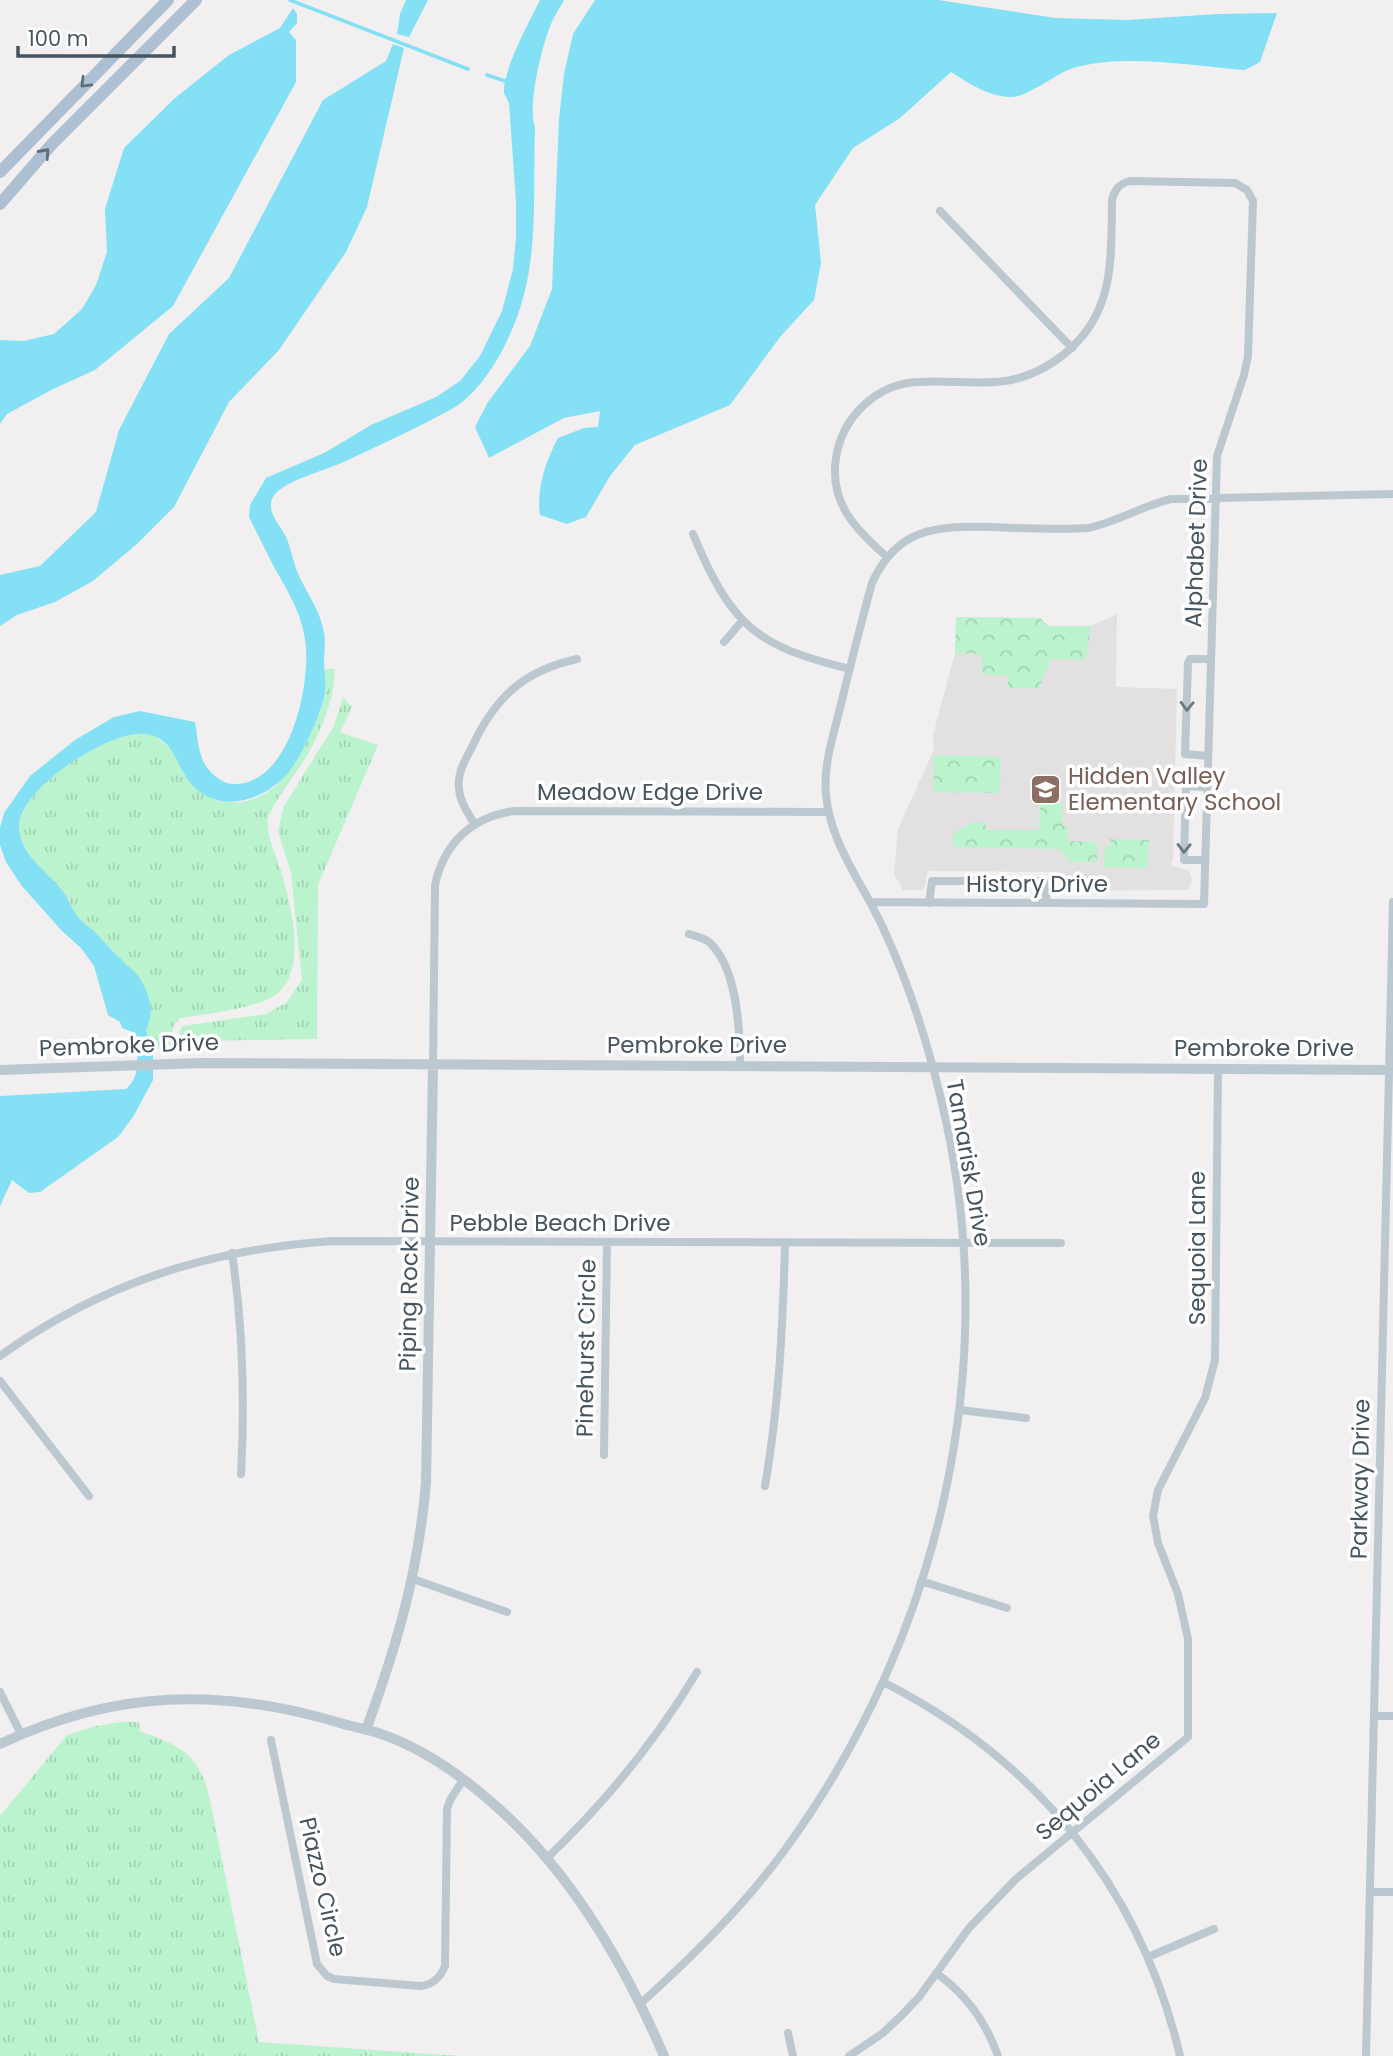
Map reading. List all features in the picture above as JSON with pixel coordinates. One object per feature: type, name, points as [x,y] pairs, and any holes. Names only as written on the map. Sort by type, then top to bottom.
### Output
[{"type":"main road","points":[[0,173],[168,0]]},
{"type":"main road","points":[[0,204],[52,144],[196,0]]},
{"type":"street","points":[[1254,182],[1247,190],[1235,183],[1129,181],[1118,187],[1112,200],[1108,286],[1095,319],[1072,348],[1048,365],[1024,376],[990,383],[909,383],[884,391],[859,409],[849,422],[837,449],[835,480],[840,502],[860,534],[887,557],[909,538],[939,528],[1088,528],[1171,499],[1393,494]]},
{"type":"street","name":"Alphabet Drive","points":[[1204,904],[1214,498],[1220,442],[1248,356],[1253,201],[1247,190]]},
{"type":"street","points":[[940,211],[1072,348]]},
{"type":"street","points":[[693,534],[721,594],[743,620],[779,647],[850,669]]},
{"type":"street","name":"Tamarisk Drive","points":[[640,2004],[723,1924],[782,1854],[835,1774],[883,1682],[921,1581],[946,1490],[960,1410],[966,1314],[965,1245],[951,1146],[933,1068],[899,962],[840,843],[828,812],[825,780],[827,761],[872,583],[887,557]]},
{"type":"street","points":[[724,642],[743,620]]},
{"type":"street","points":[[474,824],[462,804],[458,782],[461,770],[488,715],[525,679],[542,669],[577,659]]},
{"type":"street","points":[[1208,757],[1185,754],[1188,663],[1190,659],[1210,659]]},
{"type":"street","points":[[1205,860],[1184,860],[1186,786],[1207,787]]},
{"type":"street","name":"Meadow Edge Drive","points":[[474,824],[499,813],[514,811],[828,812]]},
{"type":"street","name":"Piping Rock Drive","points":[[366,1730],[397,1645],[422,1527],[426,1483],[435,885],[438,870],[452,843],[474,824]]},
{"type":"street","points":[[929,903],[932,881],[1044,881],[1047,903]]},
{"type":"street","name":"History Drive","points":[[870,902],[1204,904]]},
{"type":"street","name":"Parkway Drive","points":[[1366,2056],[1393,902]]},
{"type":"street","points":[[689,934],[707,940],[729,978],[738,1012],[740,1066]]},
{"type":"street","name":"Pembroke Drive","points":[[0,1070],[174,1063],[1391,1070]]},
{"type":"street","name":"Sequoia Lane","points":[[849,2056],[883,2033],[902,2015],[992,1902],[1188,1737],[1188,1639],[1178,1594],[1158,1543],[1153,1516],[1158,1490],[1205,1398],[1215,1360],[1218,1069]]},
{"type":"street","name":"Pinehurst Circle","points":[[604,1455],[607,1242]]},
{"type":"street","name":"Pebble Beach Drive","points":[[0,1356],[51,1322],[119,1288],[169,1269],[232,1253],[295,1243],[1061,1243]]},
{"type":"street","points":[[765,1486],[780,1384],[785,1243]]},
{"type":"street","points":[[232,1253],[244,1379],[241,1474]]},
{"type":"street","points":[[0,1381],[89,1496]]},
{"type":"street","points":[[960,1410],[1026,1418]]},
{"type":"street","points":[[413,1579],[507,1612]]},
{"type":"street","points":[[921,1581],[1007,1608]]},
{"type":"street","points":[[546,1859],[597,1808],[634,1765],[697,1672]]},
{"type":"street","points":[[883,1682],[927,1706],[990,1749],[1037,1793],[1073,1832],[1118,1898],[1148,1957],[1180,2056]]},
{"type":"street","points":[[0,1692],[21,1734]]},
{"type":"street","points":[[0,1744],[70,1716],[117,1706],[149,1701],[212,1699],[281,1706],[381,1734],[410,1747],[463,1780],[509,1818],[546,1859],[598,1930],[640,2004],[664,2056]]},
{"type":"street","points":[[1374,1716],[1393,1716]]},
{"type":"street","name":"Piazzo Circle","points":[[271,1740],[317,1964],[327,1976],[334,1979],[424,1985],[431,1983],[442,1973],[445,1966],[447,1809],[463,1780]]},
{"type":"street","points":[[1370,1892],[1393,1892]]},
{"type":"street","points":[[1148,1957],[1214,1928]]},
{"type":"street","points":[[936,1973],[959,1991],[974,2008],[993,2041],[998,2056]]},
{"type":"street","points":[[788,2033],[793,2056]]},
{"type":"shaded area","name":"Hidden Valley Elementary School","points":[[1117,614],[1116,687],[1177,689],[1171,866],[1189,870],[1192,880],[1188,890],[1064,891],[1054,872],[928,871],[922,890],[903,890],[894,874],[898,829],[934,749],[933,735],[955,653],[956,617],[1040,618],[1048,626],[1091,626]]},
{"type":"green space","points":[[956,617],[1040,618],[1048,626],[1091,626],[1086,660],[1051,659],[1039,688],[1008,688],[1008,676],[982,674],[982,654],[955,653]]},
{"type":"green space","points":[[325,669],[335,669],[326,716],[311,749],[268,819],[270,839],[281,871],[293,924],[295,944],[288,979],[279,992],[264,1001],[180,1018],[172,1033],[179,1049],[153,1049],[146,1030],[150,1021],[127,970],[113,950],[78,917],[63,892],[32,859],[20,835],[20,818],[30,800],[67,765],[114,740],[135,734],[151,735],[167,745],[214,800],[238,802],[255,799],[277,784],[301,751],[324,700]]},
{"type":"green space","points":[[343,697],[352,707],[340,732],[378,745],[318,885],[317,1039],[182,1041],[179,1032],[182,1026],[266,1014],[287,1002],[302,980],[291,873],[278,831],[284,806],[334,726]]},
{"type":"green space","points":[[934,755],[1001,757],[1000,793],[933,792]]},
{"type":"green space","points":[[1040,803],[1063,803],[1062,825],[1068,826],[1068,841],[1097,842],[1097,862],[1071,862],[1059,849],[954,847],[952,836],[963,827],[976,822],[985,823],[986,830],[1039,830]]},
{"type":"green space","points":[[1110,839],[1149,840],[1148,868],[1104,867],[1105,847],[1110,846]]},
{"type":"green space","points":[[122,1722],[139,1722],[140,1731],[183,1751],[198,1767],[203,1778],[208,1791],[259,2042],[460,2056],[0,2056],[0,1816],[67,1735]]},
{"type":"water","points":[[406,0],[428,0],[409,37],[397,34],[400,14]]},
{"type":"water","points":[[540,0],[564,0],[547,34],[534,91],[534,220],[528,277],[510,334],[495,363],[486,377],[455,407],[353,458],[284,486],[271,503],[273,514],[287,539],[298,573],[320,618],[325,636],[325,694],[299,757],[288,773],[267,790],[255,797],[229,802],[204,795],[193,786],[163,741],[145,734],[129,735],[110,741],[67,765],[32,797],[22,814],[19,829],[31,857],[59,886],[81,920],[137,974],[145,988],[151,1008],[146,1030],[153,1049],[153,1080],[133,1117],[118,1137],[40,1192],[29,1193],[12,1180],[0,1206],[0,1096],[126,1089],[134,1078],[137,1064],[135,1033],[122,1028],[120,1022],[108,1015],[94,966],[81,948],[21,885],[6,862],[0,845],[0,828],[4,813],[30,776],[75,740],[114,717],[140,711],[195,722],[204,763],[214,776],[224,782],[233,784],[252,780],[268,769],[281,753],[292,732],[304,688],[305,636],[294,605],[249,517],[250,505],[266,478],[326,452],[371,425],[436,397],[460,381],[480,356],[502,311],[513,269],[516,201],[509,103],[504,93],[507,72]]},
{"type":"water","points":[[595,0],[938,0],[1056,18],[1127,20],[1277,13],[1260,62],[1245,70],[1114,61],[1073,68],[1033,90],[1010,97],[986,92],[951,72],[900,118],[853,148],[815,205],[821,263],[814,300],[780,337],[730,405],[635,445],[610,476],[586,517],[567,524],[540,515],[539,496],[543,475],[558,438],[584,428],[598,427],[600,411],[564,418],[489,458],[475,427],[488,402],[530,346],[552,289],[559,119],[564,74],[573,34]]},
{"type":"water","points":[[293,8],[297,14],[297,23],[289,32],[296,40],[296,82],[173,306],[95,370],[7,414],[0,424],[0,340],[24,341],[54,334],[82,309],[96,285],[107,252],[105,209],[124,148],[175,98],[229,55],[280,28]]},
{"type":"water","points":[[393,44],[404,48],[367,207],[346,252],[279,350],[229,402],[174,507],[137,544],[93,581],[55,602],[17,615],[0,626],[0,575],[40,566],[96,512],[119,430],[169,334],[229,278],[323,100],[386,61]]},
{"type":"waterway","points":[[290,0],[468,69]]},
{"type":"waterway","points":[[487,75],[508,82]]},
{"type":"place","name":"Hidden Valley Elementary School","points":[[1045,789]]}]
